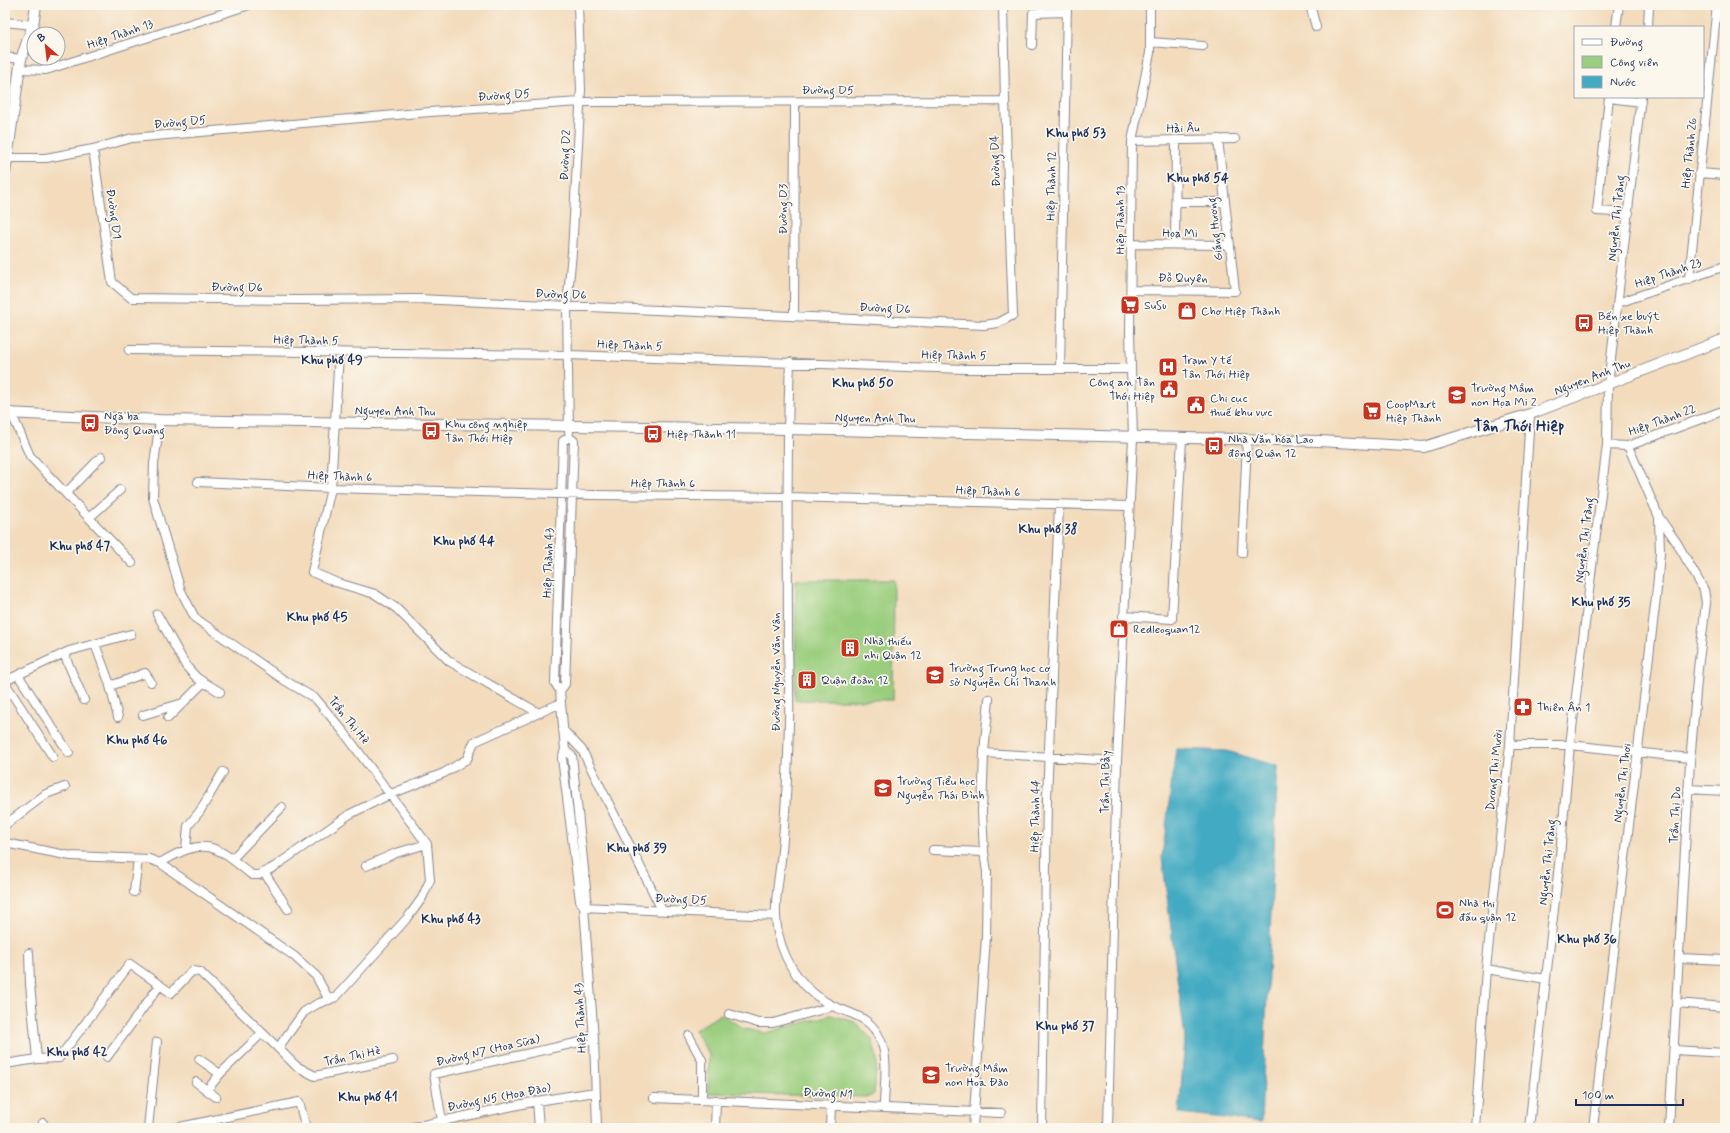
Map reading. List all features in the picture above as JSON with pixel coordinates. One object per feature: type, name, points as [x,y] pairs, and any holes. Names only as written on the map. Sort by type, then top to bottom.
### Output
[{"type":"main road","points":[[5,173],[8,158],[6,145],[21,64],[33,25],[36,5]]},
{"type":"main road","name":"Nguyen Anh Thu","points":[[8,412],[160,420],[787,429],[1247,441],[1319,441],[1424,447],[1530,414],[1725,339]]},
{"type":"street","points":[[219,5],[222,14]]},
{"type":"street","name":"Hiệp Thành 13","points":[[5,57],[21,64],[46,70],[249,5]]},
{"type":"street","name":"Đường D2","points":[[567,306],[572,252],[580,102],[578,5]]},
{"type":"street","name":"Đường D4","points":[[1003,5],[1004,101],[1013,315]]},
{"type":"street","name":"Hiệp Thành 13","points":[[1133,438],[1131,369],[1132,141],[1150,53],[1150,5]]},
{"type":"street","points":[[1310,5],[1316,27]]},
{"type":"street","points":[[1616,26],[1619,5]]},
{"type":"street","points":[[1648,26],[1649,5]]},
{"type":"street","name":"Hiệp Thành 26","points":[[1689,279],[1717,5]]},
{"type":"street","points":[[1032,45],[1034,13],[1066,8]]},
{"type":"street","name":"Hiệp Thành 12","points":[[1060,368],[1066,8]]},
{"type":"street","points":[[5,22],[33,25]]},
{"type":"street","points":[[1150,42],[1203,46]]},
{"type":"street","points":[[1609,98],[1597,211],[1629,213]]},
{"type":"street","points":[[1625,98],[1641,99]]},
{"type":"street","name":"Nguyễn Thị Tràng","points":[[1529,1128],[1560,856],[1570,745],[1607,445],[1608,385],[1641,99]]},
{"type":"street","name":"Đường D5","points":[[8,158],[46,158],[93,149],[132,138],[430,112],[580,102],[1004,101]]},
{"type":"street","name":"Đường D3","points":[[794,315],[795,102]]},
{"type":"street","name":"Giáng Hương","points":[[1218,139],[1235,291]]},
{"type":"street","name":"Hải Âu","points":[[1132,141],[1235,139]]},
{"type":"street","points":[[1176,140],[1176,244]]},
{"type":"street","name":"Đường D1","points":[[93,149],[112,282]]},
{"type":"street","points":[[1699,173],[1725,175]]},
{"type":"street","points":[[1176,202],[1224,202]]},
{"type":"street","name":"Họa Mi","points":[[1132,244],[1229,245]]},
{"type":"street","name":"Hiệp Thành 23","points":[[1618,303],[1725,266]]},
{"type":"street","name":"Đường D6","points":[[112,282],[131,298],[299,300],[418,299],[794,315],[984,325],[998,323],[1013,315]]},
{"type":"street","name":"Đỗ Quyên","points":[[1131,290],[1235,291]]},
{"type":"street","name":"Hiệp Thành 43","points":[[567,306],[569,437]]},
{"type":"street","name":"Hiệp Thành 5","points":[[129,350],[568,355],[964,369],[1131,369]]},
{"type":"street","points":[[339,353],[331,488],[312,572],[335,582],[375,594],[396,608],[449,661],[537,712]]},
{"type":"street","name":"Đường Nguyễn Văn Vân","points":[[790,362],[787,429],[789,720],[783,843],[776,916],[778,933],[784,953],[792,970],[802,982],[816,995],[834,1006],[858,1015],[868,1021],[876,1030],[885,1052],[884,1108]]},
{"type":"street","name":"Hiệp Thành 22","points":[[1607,445],[1628,446],[1725,410]]},
{"type":"street","points":[[8,412],[30,456],[132,562]]},
{"type":"street","name":"Dương Thị Mười","points":[[1476,1128],[1486,969],[1510,745],[1530,414]]},
{"type":"street","name":"Trần Thị Hè","points":[[160,420],[154,464],[153,498],[181,591],[195,618],[284,680],[316,699],[343,731],[427,844]]},
{"type":"street","name":"Hiệp Thành 43","points":[[569,437],[563,441],[555,683],[560,691],[565,750],[562,758],[580,901],[584,907],[594,1039],[595,1092],[598,1128]]},
{"type":"street","name":"Hiệp Thành 43","points":[[560,691],[565,684],[574,441],[569,437]]},
{"type":"street","name":"Trần Thị Bảy","points":[[1108,1128],[1117,762],[1128,506],[1133,438]]},
{"type":"street","points":[[1124,616],[1172,619],[1182,439]]},
{"type":"street","points":[[1242,553],[1247,441]]},
{"type":"street","name":"Nguyễn Thị Thơi","points":[[1593,1128],[1660,553],[1659,517],[1628,446]]},
{"type":"street","points":[[66,493],[101,457]]},
{"type":"street","name":"Hiệp Thành 6","points":[[198,482],[331,488],[572,495],[787,497],[1128,506]]},
{"type":"street","points":[[90,517],[120,490]]},
{"type":"street","name":"Hiệp Thành 44","points":[[1042,1128],[1049,757],[1059,505]]},
{"type":"street","name":"Trần Thị Do","points":[[1659,517],[1677,543],[1704,590],[1706,604],[1690,758],[1669,1128]]},
{"type":"street","points":[[157,614],[186,666],[196,678],[220,692]]},
{"type":"street","points":[[53,757],[5,682],[78,648],[132,634]]},
{"type":"street","points":[[95,644],[109,682],[118,717]]},
{"type":"street","points":[[64,654],[84,700]]},
{"type":"street","points":[[109,682],[113,686],[145,673],[151,682]]},
{"type":"street","points":[[18,675],[69,753]]},
{"type":"street","points":[[168,718],[204,682]]},
{"type":"street","points":[[973,1128],[986,937],[987,872],[984,852],[982,812],[988,699]]},
{"type":"street","points":[[143,715],[184,702]]},
{"type":"street","points":[[160,863],[178,852],[194,847],[211,846],[232,859],[252,875],[264,872],[350,814],[391,794],[444,773],[467,759],[474,742],[537,712],[561,703]]},
{"type":"street","points":[[563,730],[582,750],[662,910]]},
{"type":"street","points":[[1510,745],[1570,745],[1690,758]]},
{"type":"street","points":[[984,753],[1117,762]]},
{"type":"street","points":[[186,850],[188,826],[200,811],[223,772]]},
{"type":"street","points":[[5,825],[46,794],[65,787]]},
{"type":"street","points":[[1688,789],[1725,791]]},
{"type":"street","points":[[232,859],[282,807]]},
{"type":"street","points":[[5,843],[71,856],[149,859],[160,863],[294,956],[316,976],[329,1000]]},
{"type":"street","points":[[278,1048],[304,1012],[317,1004],[336,997],[409,916],[422,898],[430,880],[427,844],[396,853],[366,866]]},
{"type":"street","points":[[933,850],[984,852]]},
{"type":"street","points":[[134,892],[138,859]]},
{"type":"street","points":[[264,872],[288,909]]},
{"type":"street","name":"Đường D5","points":[[584,907],[776,916]]},
{"type":"street","points":[[29,954],[30,984],[37,1059]]},
{"type":"street","points":[[1679,958],[1725,960]]},
{"type":"street","points":[[5,1064],[37,1059],[59,1058],[130,964],[160,985],[107,1057]]},
{"type":"street","points":[[1486,969],[1546,979]]},
{"type":"street","name":"Trần Thị Hè","points":[[160,985],[171,992],[192,970],[200,972],[296,1066],[315,1076],[393,1060]]},
{"type":"street","points":[[1676,1003],[1725,1007]]},
{"type":"street","points":[[729,1014],[758,1023],[773,1022],[834,1006]]},
{"type":"street","points":[[207,1090],[220,1074],[262,1033]]},
{"type":"street","points":[[690,1036],[702,1060],[702,1100]]},
{"type":"street","name":"Đường N7 (Hoa Sữa)","points":[[442,1121],[434,1074],[594,1039]]},
{"type":"street","points":[[148,1128],[157,1042]]},
{"type":"street","points":[[1674,1050],[1725,1054]]},
{"type":"street","points":[[199,1059],[220,1074]]},
{"type":"street","points":[[196,1082],[216,1097]]},
{"type":"street","name":"Đường N5 (Hoa Đào)","points":[[409,1128],[537,1101],[595,1092]]},
{"type":"street","name":"Đường N1","points":[[654,1098],[1001,1114]]},
{"type":"street","points":[[715,1128],[716,1100]]},
{"type":"street","points":[[537,1101],[539,1128]]},
{"type":"street","points":[[175,1128],[299,1102],[306,1128]]},
{"type":"street","points":[[830,1128],[831,1106]]},
{"type":"street","points":[[5,1124],[6,1128]]},
{"type":"green space","name":"Nhà thiếu nhi Quận 12","points":[[796,580],[894,580],[893,700],[795,700]]},
{"type":"green space","points":[[721,1014],[744,1029],[765,1033],[831,1015],[855,1022],[872,1040],[877,1058],[874,1094],[869,1097],[708,1093],[709,1055],[695,1030]]},
{"type":"water","points":[[1176,749],[1227,751],[1278,766],[1261,1122],[1179,1113],[1185,1039],[1162,857]]},
{"type":"place","name":"SuSu","points":[[1130,305]]},
{"type":"place","name":"Chợ Hiệp Thành","points":[[1187,311]]},
{"type":"place","name":"Bến xe buýt Hiệp Thành","points":[[1584,323]]},
{"type":"place","name":"Trạm Y tế Tân Thới Hiệp","points":[[1168,367]]},
{"type":"place","name":"Công an Tân Thới Hiệp","points":[[1169,389]]},
{"type":"place","name":"Trường Mầm non Họa Mi 2","points":[[1457,395]]},
{"type":"place","name":"Chi cục thuế khu vực","points":[[1196,405]]},
{"type":"place","name":"CoopMart Hiệp Thành","points":[[1372,411]]},
{"type":"place","name":"Ngã ba Đông Quang","points":[[90,423]]},
{"type":"place","name":"Khu công nghiệp Tân Thới Hiệp","points":[[431,431]]},
{"type":"place","name":"Hiệp Thành 11","points":[[653,434]]},
{"type":"place","name":"Nhà Văn hóa Lao động Quận 12","points":[[1214,446]]},
{"type":"place","name":"Redleoquan12","points":[[1119,629]]},
{"type":"place","name":"Nhà thiếu nhi Quận 12","points":[[850,648]]},
{"type":"place","name":"Trường Trung học cơ sở Nguyễn Chí Thanh","points":[[935,675]]},
{"type":"place","name":"Quận đoàn 12","points":[[807,680]]},
{"type":"place","name":"Thiên Ân 1","points":[[1523,707]]},
{"type":"place","name":"Trường Tiểu học Nguyễn Thái Bình","points":[[883,788]]},
{"type":"place","name":"Nhà thi đấu quận 12","points":[[1445,910]]},
{"type":"place","name":"Trường Mầm non Hoa Đào","points":[[931,1075]]},
{"type":"district","name":"Khu phố 53","points":[[1076,132]]},
{"type":"district","name":"Khu phố 54","points":[[1198,177]]},
{"type":"district","name":"Khu phố 49","points":[[332,359]]},
{"type":"district","name":"Khu phố 50","points":[[863,382]]},
{"type":"district","name":"Tân Thới Hiệp","points":[[1519,425]]},
{"type":"district","name":"Khu phố 38","points":[[1048,528]]},
{"type":"district","name":"Khu phố 44","points":[[464,540]]},
{"type":"district","name":"Khu phố 47","points":[[80,545]]},
{"type":"district","name":"Khu phố 35","points":[[1601,601]]},
{"type":"district","name":"Khu phố 45","points":[[317,616]]},
{"type":"district","name":"Khu phố 46","points":[[137,739]]},
{"type":"district","name":"Khu phố 39","points":[[637,847]]},
{"type":"district","name":"Khu phố 43","points":[[451,918]]},
{"type":"district","name":"Khu phố 36","points":[[1587,938]]},
{"type":"district","name":"Khu phố 37","points":[[1065,1025]]},
{"type":"district","name":"Khu phố 42","points":[[77,1051]]},
{"type":"district","name":"Khu phố 41","points":[[368,1096]]}]
